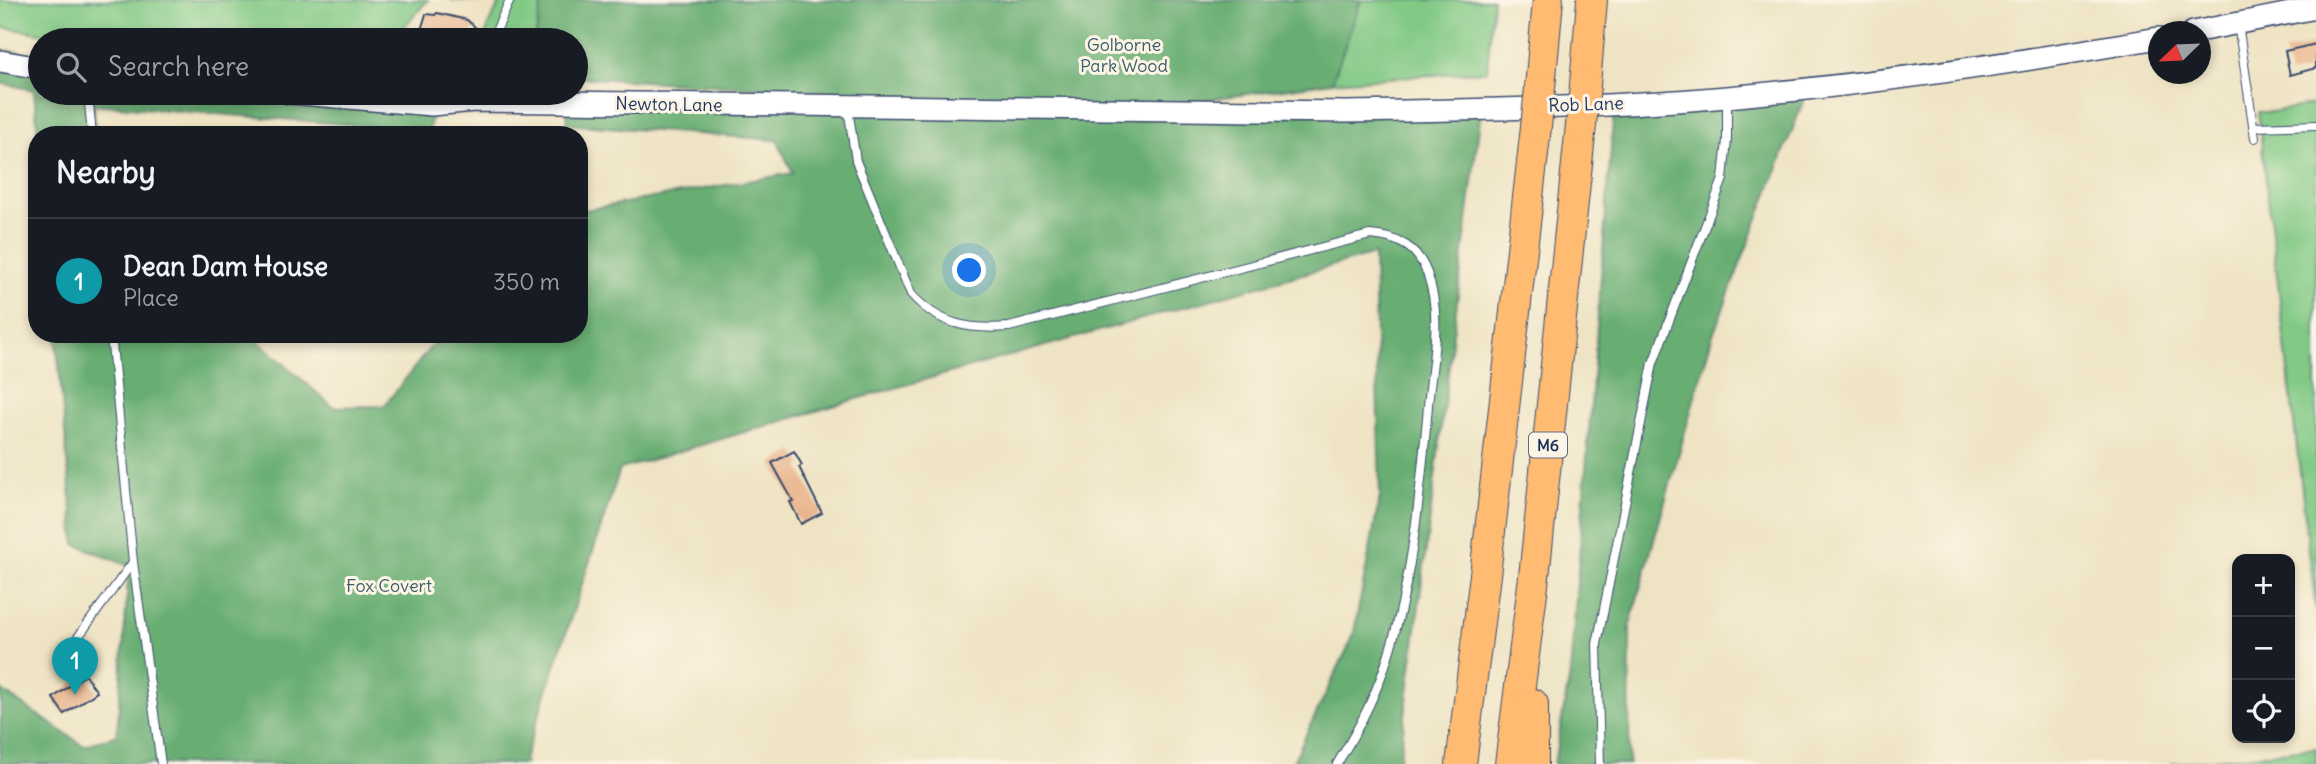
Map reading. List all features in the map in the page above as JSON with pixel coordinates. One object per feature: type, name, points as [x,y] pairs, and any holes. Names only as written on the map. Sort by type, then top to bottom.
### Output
[{"type":"highway","points":[[1461,764],[1485,575],[1548,0]]},
{"type":"highway","name":"M6","points":[[1510,764],[1534,577],[1592,0]]},
{"type":"highway","points":[[1441,764],[1485,575]]},
{"type":"highway","points":[[1533,764],[1534,577]]},
{"type":"street","points":[[2211,29],[2316,8]]},
{"type":"street","name":"Rob Lane","points":[[1008,107],[1371,111],[1727,97],[1996,66],[2148,40]]},
{"type":"street","points":[[0,61],[28,66]]},
{"type":"street","name":"Newton Lane","points":[[588,100],[1008,107]]},
{"type":"lane","points":[[497,28],[510,0]]},
{"type":"lane","points":[[2238,24],[2255,138]]},
{"type":"lane","points":[[1600,764],[1597,645],[1653,363],[1723,178],[1727,140],[1727,97]]},
{"type":"lane","points":[[89,105],[91,126]]},
{"type":"lane","points":[[848,106],[856,161],[911,294],[926,310],[945,320],[969,327],[1009,327],[1370,235],[1387,236],[1402,241],[1415,251],[1427,271],[1436,320],[1422,464],[1402,609],[1389,656],[1370,703],[1337,764]]},
{"type":"lane","points":[[2253,127],[2316,125]]},
{"type":"lane","points":[[112,343],[133,562],[161,764]]},
{"type":"lane","points":[[62,659],[133,562]]},
{"type":"green space","points":[[0,0],[428,0],[403,28],[28,28],[28,31],[0,27]]},
{"type":"green space","points":[[450,0],[542,0],[537,28],[488,28],[500,3]]},
{"type":"green space","name":"Fox Covert","points":[[542,0],[1361,0],[1332,82],[1147,108],[1482,102],[1399,764],[1292,764],[1353,637],[1380,497],[1374,254],[877,393],[620,469],[524,760],[526,764],[0,764],[1,690],[84,746],[117,735],[129,566],[75,544],[57,343],[260,343],[333,407],[384,406],[434,343],[588,343],[588,209],[793,173],[777,140],[567,124],[567,105],[1099,108],[588,78],[588,28],[537,28]]},
{"type":"green space","points":[[1361,0],[1493,0],[1487,71],[1332,82]]},
{"type":"green space","points":[[0,50],[28,53],[28,89],[0,83]]},
{"type":"green space","points":[[1805,97],[1712,337],[1630,624],[1629,764],[1554,764],[1570,674],[1614,110]]},
{"type":"green space","points":[[2316,104],[2316,611],[2258,112]]},
{"type":"green space","points":[[35,105],[94,105],[95,126],[37,126]]},
{"type":"green space","points":[[106,105],[433,105],[430,126],[367,126]]},
{"type":"green space","points":[[2316,748],[2316,764],[2171,764]]},
{"type":"building","points":[[437,13],[467,20],[476,28],[422,28],[426,14]]},
{"type":"building","points":[[2316,44],[2316,68],[2290,75],[2285,51]]},
{"type":"building","points":[[794,451],[822,513],[801,524],[790,502],[793,501],[772,463]]},
{"type":"building","points":[[85,675],[97,692],[64,714],[53,698]]},
{"type":"place","name":"Dean Dam House","points":[[75,695]]},
{"type":"park label","name":"Golborne Park Wood","points":[[1124,54]]}]
